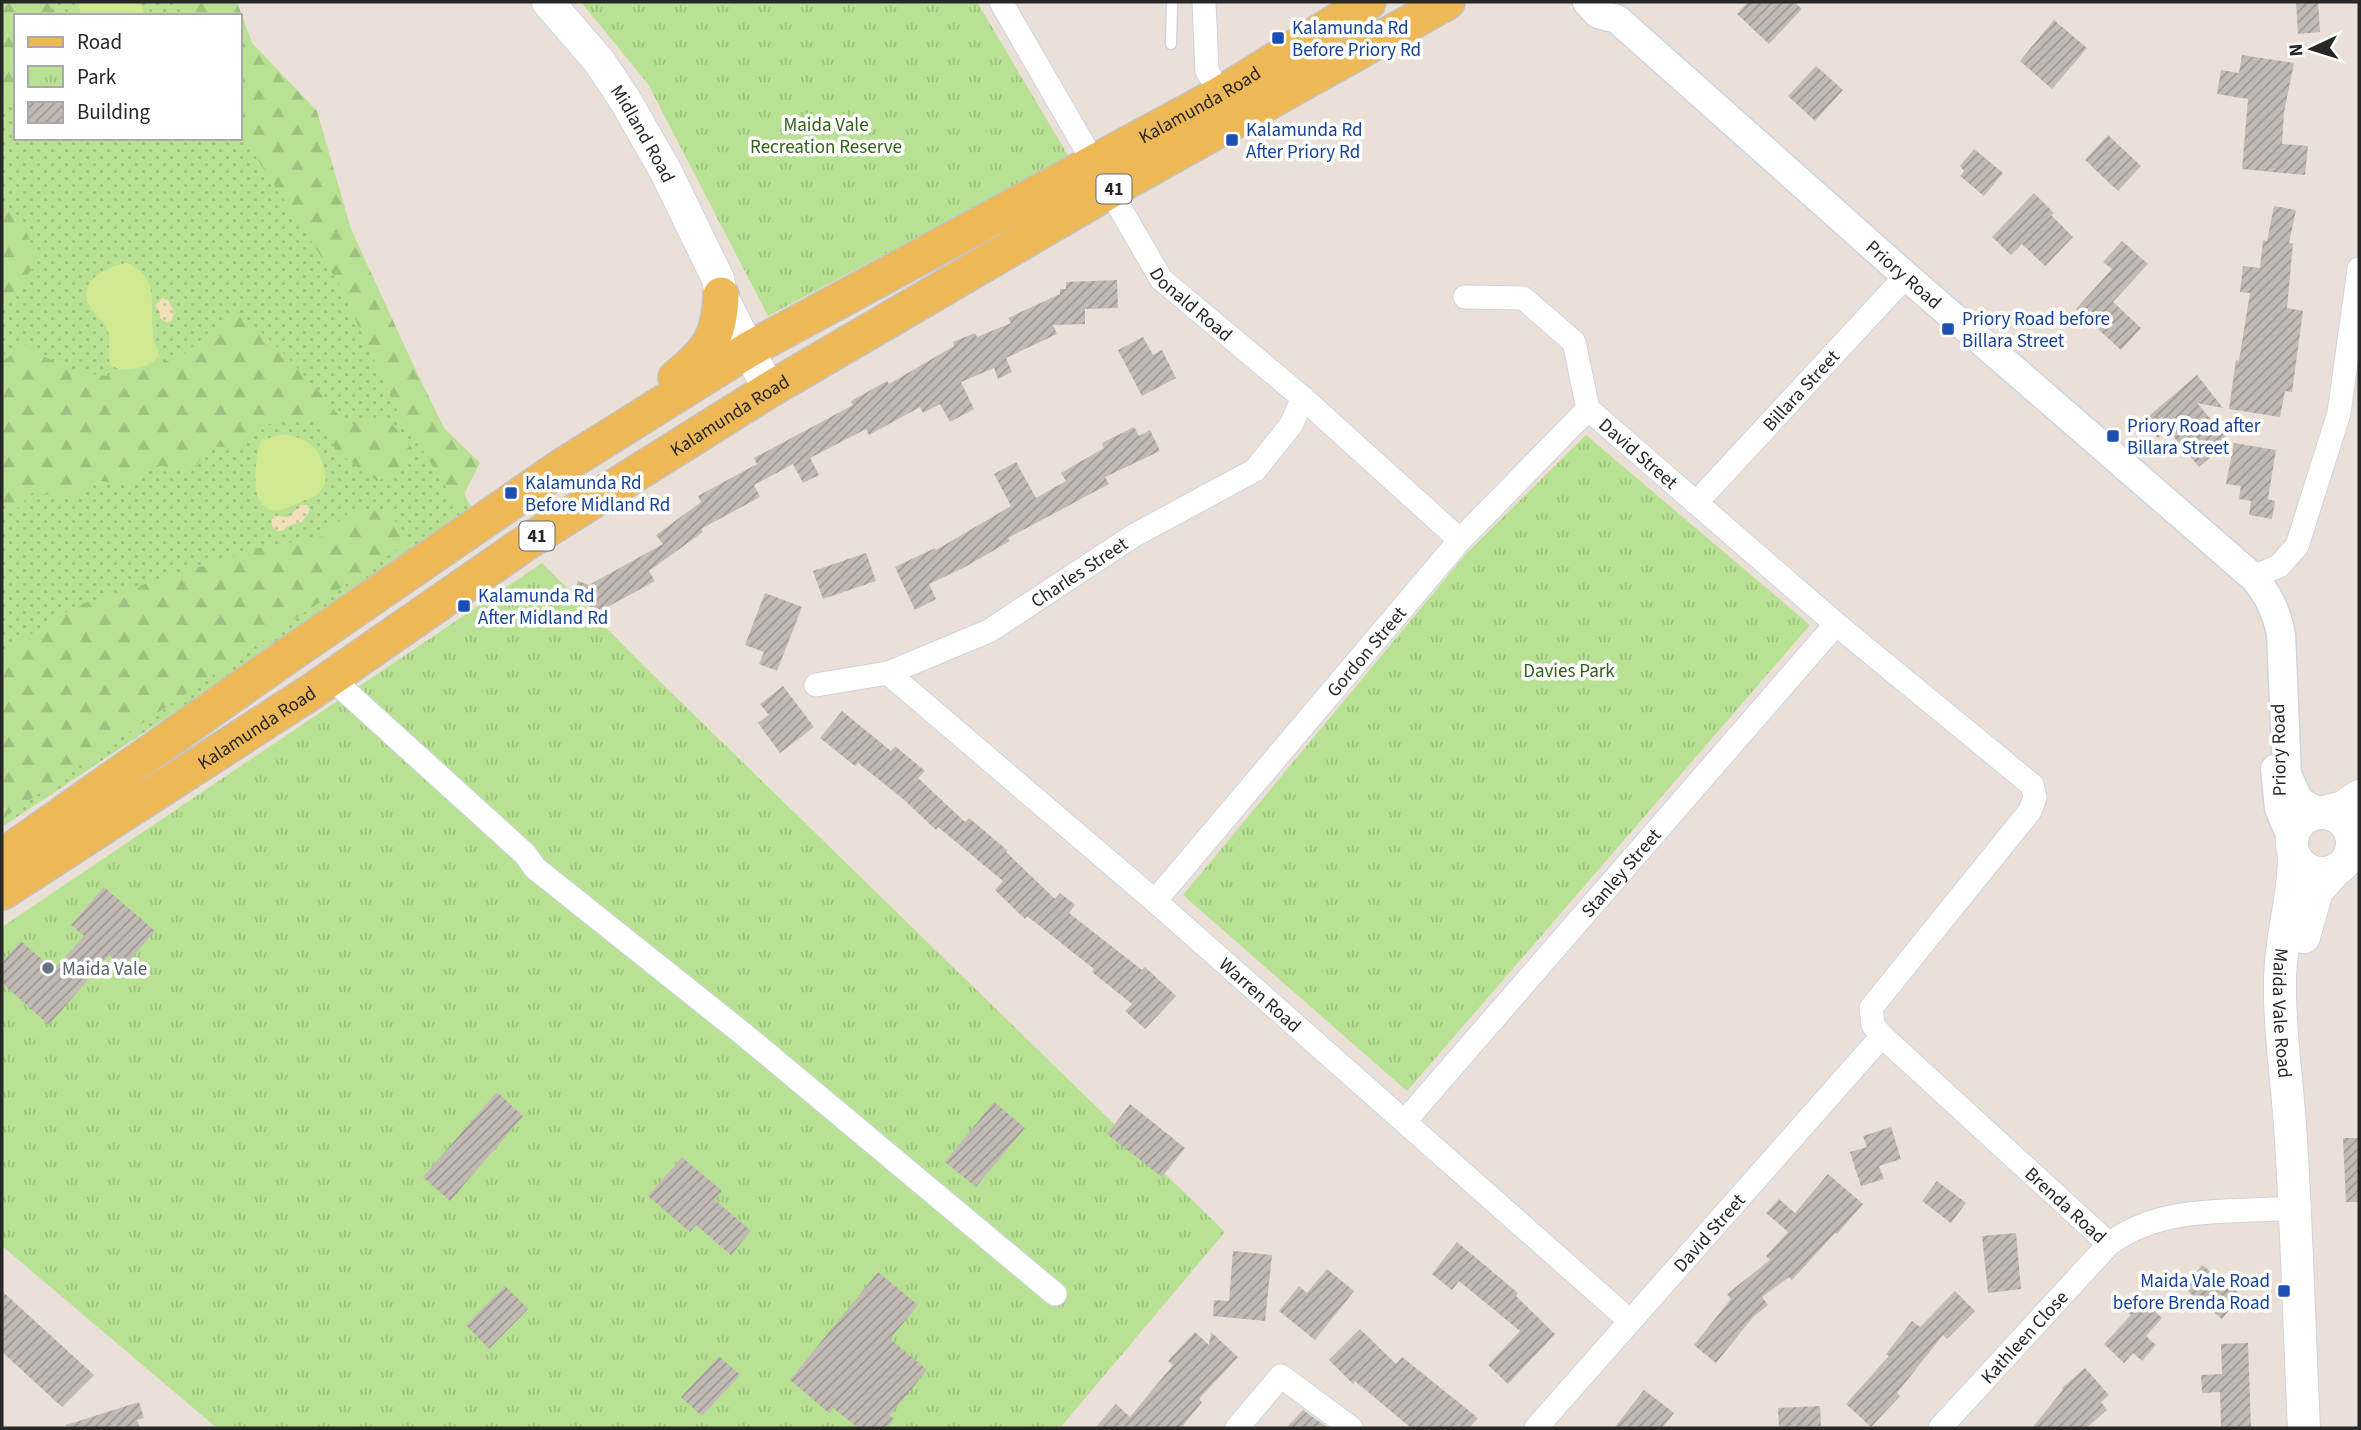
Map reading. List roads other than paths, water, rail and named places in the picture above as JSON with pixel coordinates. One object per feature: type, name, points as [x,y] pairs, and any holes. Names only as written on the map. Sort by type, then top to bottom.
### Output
[{"type":"main road","name":"Midland Road","points":[[548,2],[599,61],[625,100],[665,170],[720,287],[732,291],[755,347],[776,386]]},
{"type":"main road","name":"Kalamunda Road","points":[[10,864],[331,678],[527,542],[1102,177],[1221,94],[1368,2]]},
{"type":"main road","name":"Kalamunda Road","points":[[10,864],[290,654],[566,464],[755,347],[1102,177],[1447,2]]},
{"type":"main road","points":[[566,464],[701,357],[714,337],[720,318],[720,287]]},
{"type":"main road","points":[[2320,813],[2339,818],[2356,832],[2350,856],[2346,863],[2334,872],[2315,873],[2307,870],[2293,848],[2301,821],[2320,813],[2343,807],[2359,796]]},
{"type":"main road","name":"Maida Vale Road","points":[[2293,848],[2293,897],[2281,950],[2280,983],[2290,1126],[2304,1428]]},
{"type":"main road","name":"Maida Vale Road","points":[[2290,1126],[2294,1004],[2299,958],[2317,891],[2334,872]]},
{"type":"street","name":"Donald Road","points":[[1001,2],[1161,279],[1303,398],[1460,540]]},
{"type":"street","points":[[1204,2],[1207,71],[1221,94]]},
{"type":"street","name":"Priory Road","points":[[1587,2],[1598,14],[1616,10],[1906,276],[2253,577],[2276,611],[2281,634],[2287,774],[2299,801],[2320,813]]},
{"type":"street","points":[[2253,577],[2280,566],[2297,546],[2349,415],[2359,269]]},
{"type":"street","name":"Billara Street","points":[[1696,503],[1906,276]]},
{"type":"street","name":"David Street","points":[[1465,297],[1523,298],[1574,342],[1588,409],[1836,624],[2032,785],[2035,797],[2030,811],[1871,1008],[1873,1025],[1882,1036],[1536,1428]]},
{"type":"street","name":"Charles Street","points":[[816,685],[888,673],[989,631],[1133,536],[1255,470],[1291,425],[1303,398]]},
{"type":"street","name":"Gordon Street","points":[[1155,901],[1460,540],[1588,409]]},
{"type":"street","name":"Stanley Street","points":[[1405,1121],[1836,624]]},
{"type":"street","name":"Priory Road","points":[[2283,658],[2276,706],[2274,767],[2279,808],[2293,848]]},
{"type":"street","name":"Warren Road","points":[[888,673],[1155,901],[1630,1321]]},
{"type":"street","points":[[331,678],[526,854],[535,868],[747,1037],[1055,1294]]},
{"type":"street","name":"Brenda Road","points":[[1882,1036],[2109,1244],[2138,1225],[2187,1212],[2293,1208]]},
{"type":"street","name":"Kathleen Close","points":[[1940,1428],[2109,1244]]},
{"type":"street","points":[[1237,1428],[1281,1376],[1351,1428]]},
{"type":"lane","points":[[1171,44],[1172,2]]},
{"type":"place","name":"Kalamunda Rd Before Priory Rd","points":[[1278,38]]},
{"type":"place","name":"Kalamunda Rd After Priory Rd","points":[[1232,140]]},
{"type":"place","name":"Priory Road before Billara Street","points":[[1948,329]]},
{"type":"place","name":"Priory Road after Billara Street","points":[[2113,436]]},
{"type":"place","name":"Kalamunda Rd Before Midland Rd","points":[[511,493]]},
{"type":"place","name":"Kalamunda Rd After Midland Rd","points":[[464,606]]},
{"type":"place","name":"Maida Vale","points":[[48,968]]},
{"type":"place","name":"Maida Vale Road before Brenda Road","points":[[2284,1291]]},
{"type":"park label","name":"Maida Vale Recreation Reserve","points":[[826,135]]},
{"type":"park label","name":"Davies Park","points":[[1569,670]]}]
